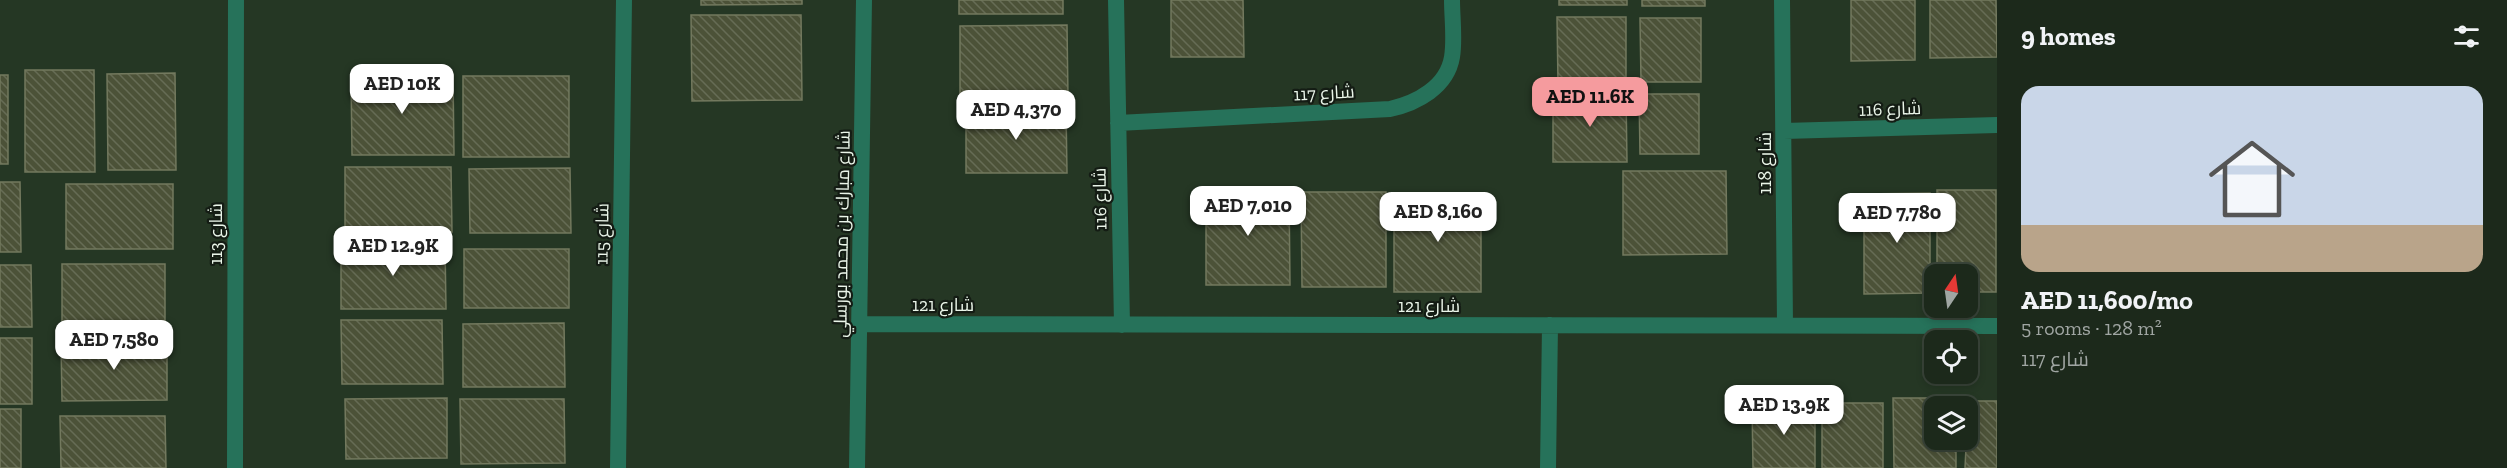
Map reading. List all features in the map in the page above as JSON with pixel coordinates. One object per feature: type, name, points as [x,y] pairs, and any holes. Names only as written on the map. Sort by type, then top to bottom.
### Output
[{"type":"street","name":"شارع 113","points":[[235,468],[236,0]]},
{"type":"street","name":"شارع 115","points":[[618,468],[624,0]]},
{"type":"street","name":"شارع مبارك بن محمد بورسلي","points":[[857,468],[861,324],[864,0]]},
{"type":"street","name":"شارع 116","points":[[1116,0],[1122,325]]},
{"type":"street","name":"شارع 117","points":[[1118,123],[1390,109],[1407,105],[1422,98],[1435,87],[1452,58],[1452,0]]},
{"type":"street","name":"شارع 118","points":[[1782,0],[1785,325]]},
{"type":"street","name":"شارع 116","points":[[1784,131],[1997,125]]},
{"type":"street","name":"شارع 121","points":[[861,324],[1997,326]]},
{"type":"street","points":[[1548,468],[1550,325]]},
{"type":"building","points":[[701,0],[802,0],[802,4],[701,5]]},
{"type":"building","points":[[959,0],[1063,0],[1063,14],[959,14]]},
{"type":"building","points":[[1171,0],[1243,0],[1244,57],[1171,57]]},
{"type":"building","points":[[1559,0],[1627,0],[1627,5],[1559,5]]},
{"type":"building","points":[[1642,0],[1705,0],[1705,6],[1642,6]]},
{"type":"building","points":[[1851,0],[1915,0],[1915,60],[1851,61]]},
{"type":"building","points":[[1930,0],[1996,0],[1997,57],[1930,58]]},
{"type":"building","points":[[691,15],[801,15],[802,100],[692,101]]},
{"type":"building","points":[[1557,17],[1626,17],[1626,83],[1558,84]]},
{"type":"building","points":[[1640,18],[1701,18],[1701,82],[1641,82]]},
{"type":"building","points":[[1067,25],[1068,97],[960,98],[960,26]]},
{"type":"building","points":[[25,70],[94,70],[95,172],[25,172]]},
{"type":"building","points":[[175,73],[176,170],[108,170],[107,74]]},
{"type":"building","points":[[0,75],[8,75],[8,164],[0,164]]},
{"type":"building","points":[[351,75],[453,75],[454,155],[352,155]]},
{"type":"building","points":[[463,76],[569,76],[569,157],[463,157]]},
{"type":"building","points":[[1553,94],[1626,94],[1627,162],[1553,162]]},
{"type":"building","points":[[1639,94],[1699,94],[1699,154],[1640,154]]},
{"type":"building","points":[[966,108],[1066,108],[1067,173],[966,173]]},
{"type":"building","points":[[345,167],[451,167],[452,232],[345,232]]},
{"type":"building","points":[[570,168],[571,233],[470,233],[469,169]]},
{"type":"building","points":[[1623,171],[1726,171],[1727,254],[1623,255]]},
{"type":"building","points":[[0,182],[20,182],[21,252],[0,252]]},
{"type":"building","points":[[66,184],[173,184],[173,249],[66,249]]},
{"type":"building","points":[[1206,188],[1289,188],[1290,285],[1206,285]]},
{"type":"building","points":[[1937,190],[1996,190],[1996,292],[1978,292],[1978,264],[1937,264]]},
{"type":"building","points":[[1301,192],[1386,192],[1386,287],[1302,287]]},
{"type":"building","points":[[1930,193],[1930,264],[1924,264],[1924,293],[1864,294],[1864,194]]},
{"type":"building","points":[[1394,195],[1481,195],[1481,292],[1394,292]]},
{"type":"building","points":[[341,244],[445,244],[446,309],[341,309]]},
{"type":"building","points":[[464,249],[569,249],[569,308],[464,308]]},
{"type":"building","points":[[62,264],[165,264],[165,322],[62,322]]},
{"type":"building","points":[[0,265],[31,265],[32,327],[0,327]]},
{"type":"building","points":[[341,320],[442,320],[443,384],[342,384]]},
{"type":"building","points":[[564,323],[565,387],[463,387],[463,324]]},
{"type":"building","points":[[0,338],[32,338],[32,404],[0,404]]},
{"type":"building","points":[[167,341],[167,400],[62,401],[61,342]]},
{"type":"building","points":[[447,398],[447,458],[346,459],[345,399]]},
{"type":"building","points":[[1893,398],[1924,398],[1924,450],[1956,450],[1956,468],[1894,468]]},
{"type":"building","points":[[460,399],[564,399],[565,463],[461,464]]},
{"type":"building","points":[[1978,401],[1997,401],[1997,468],[1965,468],[1966,450],[1978,450]]},
{"type":"building","points":[[1822,403],[1883,403],[1883,468],[1822,468]]},
{"type":"building","points":[[1752,404],[1815,404],[1815,468],[1753,468]]},
{"type":"building","points":[[0,409],[21,409],[21,468],[0,468]]},
{"type":"building","points":[[60,416],[165,416],[166,468],[61,468]]}]
